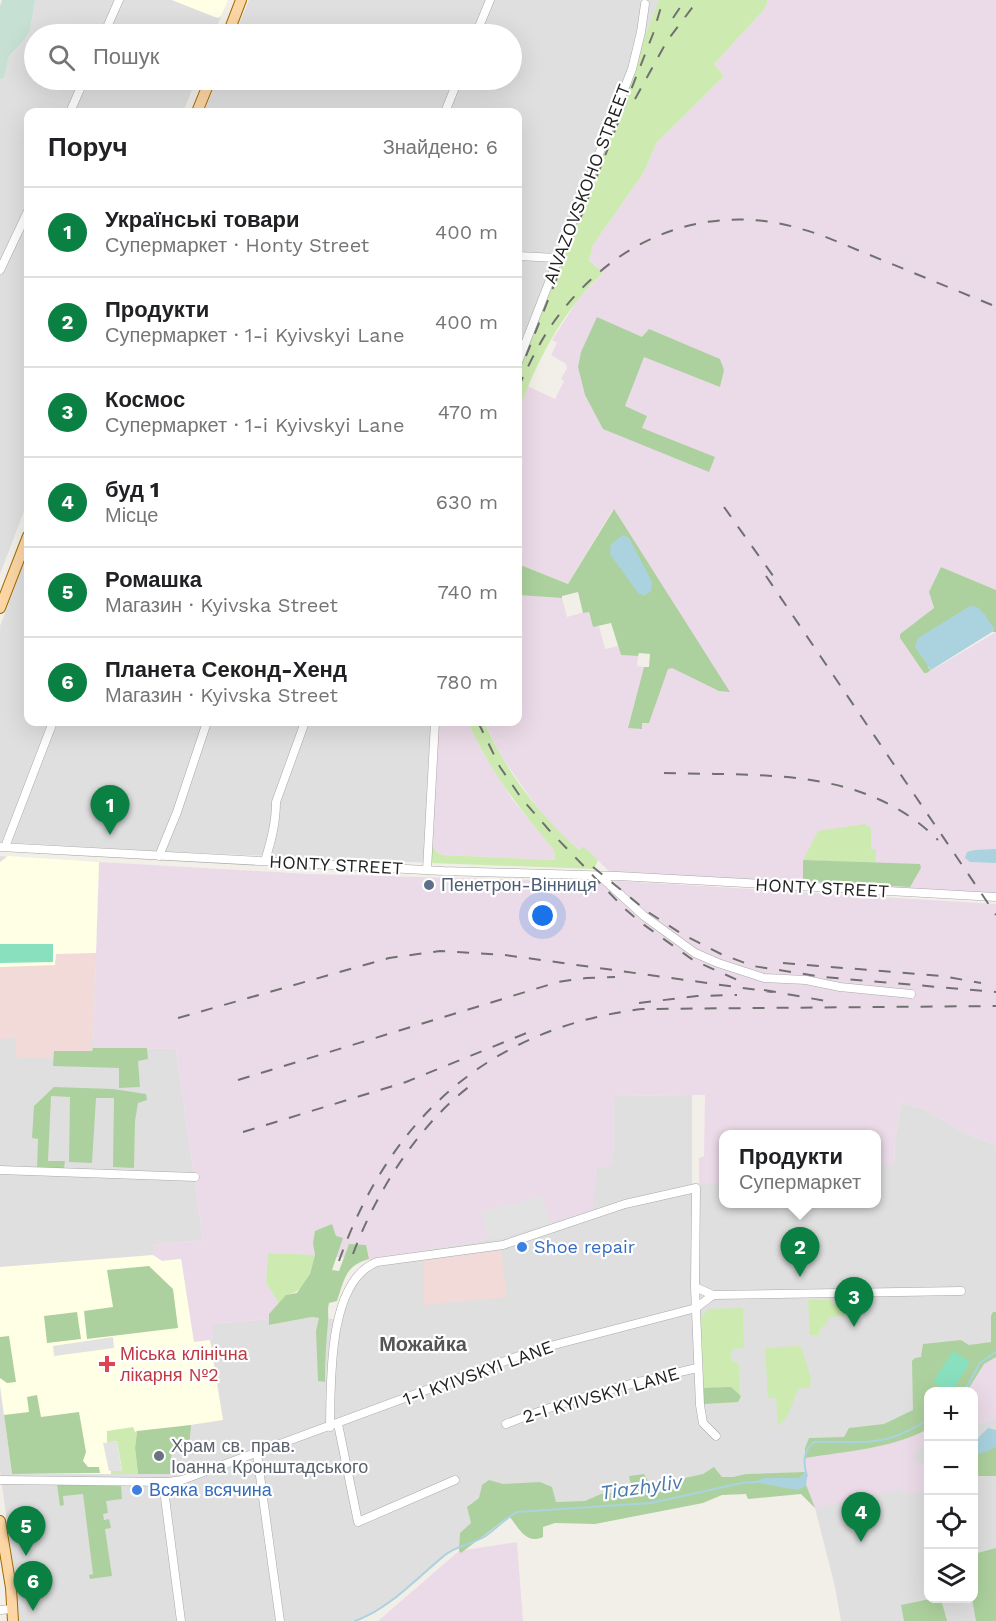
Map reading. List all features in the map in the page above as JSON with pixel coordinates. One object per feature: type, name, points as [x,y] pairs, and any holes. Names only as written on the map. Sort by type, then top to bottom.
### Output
[{"type":"main road","points":[[232,24],[241,0]]},
{"type":"main road","points":[[199,108],[206,90]]},
{"type":"main road","points":[[0,608],[24,546]]},
{"type":"main road","points":[[0,1523],[13,1609],[12,1621]]},
{"type":"street","points":[[108,24],[119,0]]},
{"type":"street","points":[[480,24],[490,0]]},
{"type":"street","name":"AIVAZOVSKOHO STREET","points":[[522,351],[632,69],[645,4]]},
{"type":"street","points":[[72,108],[80,90]]},
{"type":"street","points":[[447,108],[454,90]]},
{"type":"street","points":[[0,270],[24,219]]},
{"type":"street","points":[[522,256],[557,258]]},
{"type":"street","points":[[2,847],[51,726]]},
{"type":"street","points":[[159,856],[177,812],[206,726]]},
{"type":"street","points":[[264,861],[273,835],[276,802],[303,726]]},
{"type":"street","points":[[427,870],[435,726]]},
{"type":"street","name":"HONTY STREET","points":[[2,847],[996,897]]},
{"type":"street","points":[[600,876],[644,916],[695,953],[725,965],[765,978],[806,980],[840,987],[911,994]]},
{"type":"street","points":[[0,1170],[195,1177]]},
{"type":"street","points":[[455,1480],[358,1522],[334,1426],[331,1365],[336,1327],[347,1294],[360,1271],[377,1262],[503,1245],[625,1204],[696,1188],[697,1368],[703,1423],[716,1436]]},
{"type":"street","points":[[695,1287],[713,1295],[961,1291]]},
{"type":"street","name":"1-I KYIVSKYI LANE","points":[[0,1480],[163,1482],[182,1480],[334,1426],[535,1350],[696,1308],[713,1295]]},
{"type":"street","name":"2-I KYIVSKYI LANE","points":[[506,1424],[571,1400],[697,1368]]},
{"type":"street","points":[[257,1454],[280,1621]]},
{"type":"street","points":[[163,1482],[181,1621]]},
{"type":"street","points":[[0,1610],[13,1609]]},
{"type":"shaded area","points":[[2,0],[35,0],[31,24],[24,24],[24,40],[9,56],[4,78],[0,79],[0,6]]},
{"type":"shaded area","points":[[35,0],[172,0],[214,17],[221,16],[218,24],[31,24]]},
{"type":"shaded area","points":[[172,0],[228,0],[218,18]]},
{"type":"shaded area","points":[[249,0],[659,0],[522,350],[522,108],[206,108],[213,90],[522,90],[522,24],[239,24]]},
{"type":"shaded area","points":[[768,0],[996,0],[996,590],[941,567],[930,596],[934,608],[900,634],[900,638],[927,673],[996,632],[996,897],[614,876],[583,846],[579,850],[554,828],[501,756],[486,726],[522,726],[522,595],[562,598],[567,617],[588,611],[593,626],[599,626],[605,649],[618,646],[621,655],[638,656],[637,666],[644,667],[628,728],[642,723],[668,669],[672,667],[719,691],[613,509],[568,584],[522,566],[522,402],[527,386],[555,399],[564,381],[561,379],[567,368],[566,364],[551,355],[557,343],[552,340],[579,298],[603,273],[589,259],[593,245],[644,172],[657,142],[724,76],[714,64],[764,10]]},
{"type":"shaded area","points":[[24,40],[24,90],[192,90],[185,108],[24,108],[24,511],[0,574],[0,79],[4,78],[9,56]]},
{"type":"shaded area","points":[[24,563],[24,726],[439,726],[431,863],[0,842],[0,626]]},
{"type":"shaded area","points":[[439,726],[470,726],[484,754],[512,799],[554,850],[555,860],[438,853],[432,846]]},
{"type":"shaded area","points":[[0,856],[74,865],[99,862],[93,1048],[176,1049],[203,1240],[153,1245],[213,1324],[269,1319],[270,1325],[312,1317],[342,1320],[350,1291],[356,1281],[373,1266],[369,1259],[503,1237],[592,1210],[596,1169],[611,1160],[614,1145],[613,1096],[692,1095],[692,1183],[719,1184],[719,1208],[881,1208],[881,1165],[894,1165],[895,1139],[901,1103],[924,1109],[967,1134],[996,1145],[996,1621],[841,1621],[815,1508],[805,1482],[517,1512],[504,1519],[484,1537],[451,1551],[417,1581],[373,1614],[355,1621],[18,1621],[16,1587],[0,1471]]},
{"type":"shaded area","points":[[8,856],[99,862],[96,953],[56,954],[55,965],[0,967],[0,862]]},
{"type":"shaded area","points":[[99,862],[309,874],[570,881],[578,884],[620,881],[996,904],[996,1145],[967,1134],[924,1109],[901,1103],[895,1139],[894,1165],[881,1165],[881,1130],[719,1130],[719,1184],[699,1184],[699,1158],[704,1156],[705,1095],[613,1096],[614,1145],[611,1160],[613,1165],[596,1169],[593,1210],[503,1237],[369,1259],[268,1253],[266,1282],[279,1304],[269,1314],[269,1319],[213,1324],[213,1340],[194,1342],[181,1259],[162,1261],[153,1255],[153,1245],[203,1240],[176,1049],[93,1048]]},
{"type":"shaded area","points":[[96,953],[91,1060],[16,1057],[16,1038],[0,1039],[0,967],[55,965],[55,954]]},
{"type":"shaded area","points":[[542,1196],[550,1224],[489,1240],[481,1212]]},
{"type":"shaded area","points":[[501,1250],[507,1297],[424,1305],[424,1261]]},
{"type":"shaded area","name":"Міська клінічна лікарня №2","points":[[153,1255],[162,1261],[181,1259],[194,1342],[210,1340],[223,1420],[177,1427],[171,1450],[170,1474],[12,1474],[0,1386],[0,1267]]},
{"type":"shaded area","points":[[113,1337],[114,1348],[54,1356],[53,1346]]},
{"type":"shaded area","points":[[996,1357],[996,1419],[978,1425],[978,1387],[970,1387],[984,1364]]},
{"type":"shaded area","points":[[924,1431],[924,1446],[912,1455],[917,1463],[924,1463],[924,1491],[905,1493],[900,1489],[815,1508],[805,1482],[807,1477],[805,1458],[874,1448],[912,1437]]},
{"type":"shaded area","points":[[117,1441],[122,1471],[109,1471],[103,1443]]},
{"type":"shaded area","points":[[517,1542],[523,1621],[378,1621],[459,1551]]},
{"type":"green space","points":[[659,0],[768,0],[764,10],[714,64],[724,76],[657,142],[644,172],[593,245],[589,260],[603,273],[575,303],[563,320],[542,356],[522,403],[522,350]]},
{"type":"green space","points":[[597,317],[642,337],[649,329],[720,359],[724,370],[720,387],[644,357],[625,406],[647,416],[642,428],[715,457],[709,472],[603,429],[585,395],[578,367],[581,352]]},
{"type":"green space","points":[[614,509],[730,692],[719,691],[672,668],[668,669],[649,723],[642,723],[642,729],[628,728],[644,667],[649,667],[650,654],[621,655],[611,623],[593,627],[589,612],[583,613],[578,592],[562,596],[562,598],[522,595],[522,566],[568,584]]},
{"type":"green space","points":[[941,567],[996,590],[996,632],[992,632],[994,628],[928,667],[931,670],[924,673],[900,638],[900,634],[934,608],[929,592]]},
{"type":"green space","points":[[470,726],[486,726],[502,758],[524,791],[550,822],[579,850],[583,846],[598,860],[594,869],[431,863],[432,846],[443,855],[555,860],[554,850],[506,789]]},
{"type":"green space","points":[[865,824],[871,828],[871,849],[876,849],[875,863],[803,860],[818,831]]},
{"type":"green space","points":[[803,860],[920,864],[921,868],[910,887],[803,881]]},
{"type":"green space","points":[[0,944],[53,944],[53,962],[0,963]]},
{"type":"green space","points":[[93,1048],[147,1048],[148,1059],[138,1061],[140,1087],[119,1088],[119,1068],[53,1066],[54,1051],[92,1051]]},
{"type":"green space","points":[[54,1087],[113,1089],[146,1094],[147,1100],[138,1103],[135,1121],[134,1168],[113,1167],[114,1098],[96,1098],[92,1163],[69,1162],[70,1097],[51,1096],[48,1161],[65,1161],[64,1168],[37,1168],[38,1139],[32,1138],[34,1106]]},
{"type":"green space","points":[[332,1224],[336,1236],[343,1238],[332,1270],[339,1271],[349,1244],[366,1245],[369,1259],[350,1269],[337,1301],[329,1303],[325,1382],[318,1381],[316,1331],[319,1318],[312,1317],[269,1325],[269,1314],[286,1295],[297,1293],[310,1274],[315,1255],[313,1243],[315,1231]]},
{"type":"green space","points":[[268,1253],[315,1255],[304,1286],[286,1295],[279,1304],[266,1282]]},
{"type":"green space","points":[[149,1266],[173,1289],[178,1328],[87,1339],[84,1311],[113,1307],[107,1270]]},
{"type":"green space","points":[[808,1300],[831,1300],[832,1304],[851,1303],[851,1300],[855,1300],[858,1315],[828,1317],[828,1322],[819,1330],[819,1335],[810,1335]]},
{"type":"green space","points":[[743,1308],[744,1348],[732,1349],[731,1360],[739,1364],[740,1399],[738,1402],[703,1404],[699,1317],[703,1316],[708,1309]]},
{"type":"green space","points":[[77,1312],[81,1339],[47,1343],[44,1316]]},
{"type":"green space","points":[[993,1312],[996,1312],[996,1357],[984,1364],[970,1387],[924,1387],[924,1431],[883,1445],[805,1458],[805,1448],[809,1438],[844,1437],[849,1428],[884,1424],[913,1410],[912,1361],[921,1357],[923,1344],[961,1340],[969,1345],[991,1342]]},
{"type":"green space","points":[[9,1336],[16,1382],[7,1383],[0,1378],[0,1337]]},
{"type":"green space","points":[[798,1346],[802,1349],[811,1378],[810,1387],[798,1389],[787,1417],[778,1426],[776,1398],[768,1398],[765,1348]]},
{"type":"green space","points":[[953,1351],[970,1362],[954,1387],[941,1387],[933,1382]]},
{"type":"green space","points":[[731,1387],[741,1396],[738,1402],[703,1404],[700,1388]]},
{"type":"green space","points":[[37,1395],[41,1417],[79,1412],[86,1452],[83,1461],[88,1467],[99,1467],[100,1473],[12,1474],[4,1415],[29,1412],[27,1397]]},
{"type":"green space","points":[[191,1425],[189,1448],[172,1448],[170,1474],[138,1474],[135,1448],[137,1431]]},
{"type":"green space","points":[[133,1427],[135,1432],[137,1431],[135,1448],[138,1474],[111,1474],[111,1471],[122,1470],[117,1441],[107,1443],[107,1431]]},
{"type":"green space","points":[[996,1446],[996,1476],[978,1476],[978,1453]]},
{"type":"green space","points":[[714,1467],[722,1477],[805,1472],[807,1477],[805,1482],[815,1508],[801,1494],[748,1499],[746,1494],[722,1495],[703,1503],[595,1524],[555,1523],[543,1527],[543,1537],[537,1539],[523,1534],[509,1516],[461,1553],[459,1551],[460,1533],[471,1523],[467,1507],[479,1498],[482,1485],[489,1480],[503,1484],[540,1482],[552,1487],[556,1502],[585,1501],[601,1494],[632,1491],[629,1476],[644,1474],[655,1493],[680,1486],[685,1478],[703,1474]]},
{"type":"green space","points":[[57,1484],[121,1485],[122,1499],[106,1501],[108,1513],[103,1514],[104,1520],[109,1519],[111,1528],[105,1529],[112,1576],[90,1579],[89,1575],[93,1574],[83,1494],[63,1496],[64,1505],[60,1506]]},
{"type":"green space","points":[[996,1548],[996,1621],[976,1621],[973,1603],[978,1603],[978,1553]]},
{"type":"green space","points":[[924,1600],[924,1603],[942,1603],[947,1621],[904,1621],[901,1605]]},
{"type":"water","points":[[623,535],[629,538],[652,582],[651,591],[644,596],[638,593],[610,554],[611,544]]},
{"type":"water","points":[[970,606],[978,608],[984,614],[994,628],[992,632],[931,670],[915,647],[918,638]]},
{"type":"water","points":[[996,849],[996,863],[970,862],[965,858],[967,852]]},
{"type":"water","points":[[988,1428],[996,1430],[996,1446],[978,1454],[978,1438]]},
{"type":"water","points":[[805,1472],[806,1486],[797,1490],[754,1482],[764,1478],[799,1478]]},
{"type":"waterway","name":"Tiazhyliv","points":[[967,1387],[980,1363],[996,1352]]},
{"type":"waterway","name":"Tiazhyliv","points":[[807,1476],[805,1458],[810,1445],[814,1442],[881,1440],[924,1422]]},
{"type":"waterway","name":"Tiazhyliv","points":[[355,1621],[380,1608],[403,1592],[449,1552],[484,1537],[517,1512],[651,1503],[756,1482]]},
{"type":"railway","points":[[526,356],[653,34],[663,0]]},
{"type":"railway","points":[[673,18],[685,0]]},
{"type":"railway","points":[[635,99],[667,41],[698,0]]},
{"type":"railway","points":[[522,380],[553,323],[594,277],[618,258],[644,242],[671,231],[701,223],[732,220],[764,221],[800,228],[992,305]]},
{"type":"railway","points":[[724,507],[776,580]]},
{"type":"railway","points":[[766,576],[996,915]]},
{"type":"railway","points":[[480,726],[500,767],[522,799],[624,908],[693,960],[744,983]]},
{"type":"railway","points":[[664,773],[774,776],[844,787],[878,799],[909,816],[938,840]]},
{"type":"railway","points":[[593,867],[648,912],[682,934],[721,954],[753,966],[823,977],[996,992]]},
{"type":"railway","points":[[178,1018],[389,958],[440,951],[505,955],[772,992]]},
{"type":"railway","points":[[783,963],[942,976],[981,983]]},
{"type":"railway","points":[[238,1080],[558,982],[615,977]]},
{"type":"railway","points":[[764,990],[826,1001]]},
{"type":"railway","points":[[639,1003],[697,996],[737,995]]},
{"type":"railway","points":[[339,1261],[360,1210],[386,1164],[417,1123],[452,1088],[492,1059],[537,1036],[587,1019],[642,1009],[996,1006]]},
{"type":"railway","points":[[243,1132],[406,1082],[534,1030]]},
{"type":"railway","points":[[353,1254],[374,1207],[402,1160],[435,1118],[474,1083]]},
{"type":"place","name":"Українські товари","points":[[110,835]]},
{"type":"place","name":"Пенетрон-Вінниця","points":[[429,885]]},
{"type":"place","name":"Shoe repair","points":[[522,1247]]},
{"type":"place","name":"Продукти","points":[[800,1277]]},
{"type":"place","name":"Космос","points":[[854,1327]]},
{"type":"place","name":"Міська клінічна лікарня №2","points":[[107,1364]]},
{"type":"place","name":"Храм св. прав. Іоанна Кронштадського","points":[[159,1456]]},
{"type":"place","name":"Всяка всячина","points":[[137,1490]]},
{"type":"place","name":"буд 1","points":[[861,1542]]},
{"type":"place","name":"Ромашка","points":[[26,1556]]},
{"type":"place","name":"Планета Секонд-Хенд","points":[[33,1611]]},
{"type":"district","name":"Можайка","points":[[423,1344]]}]
